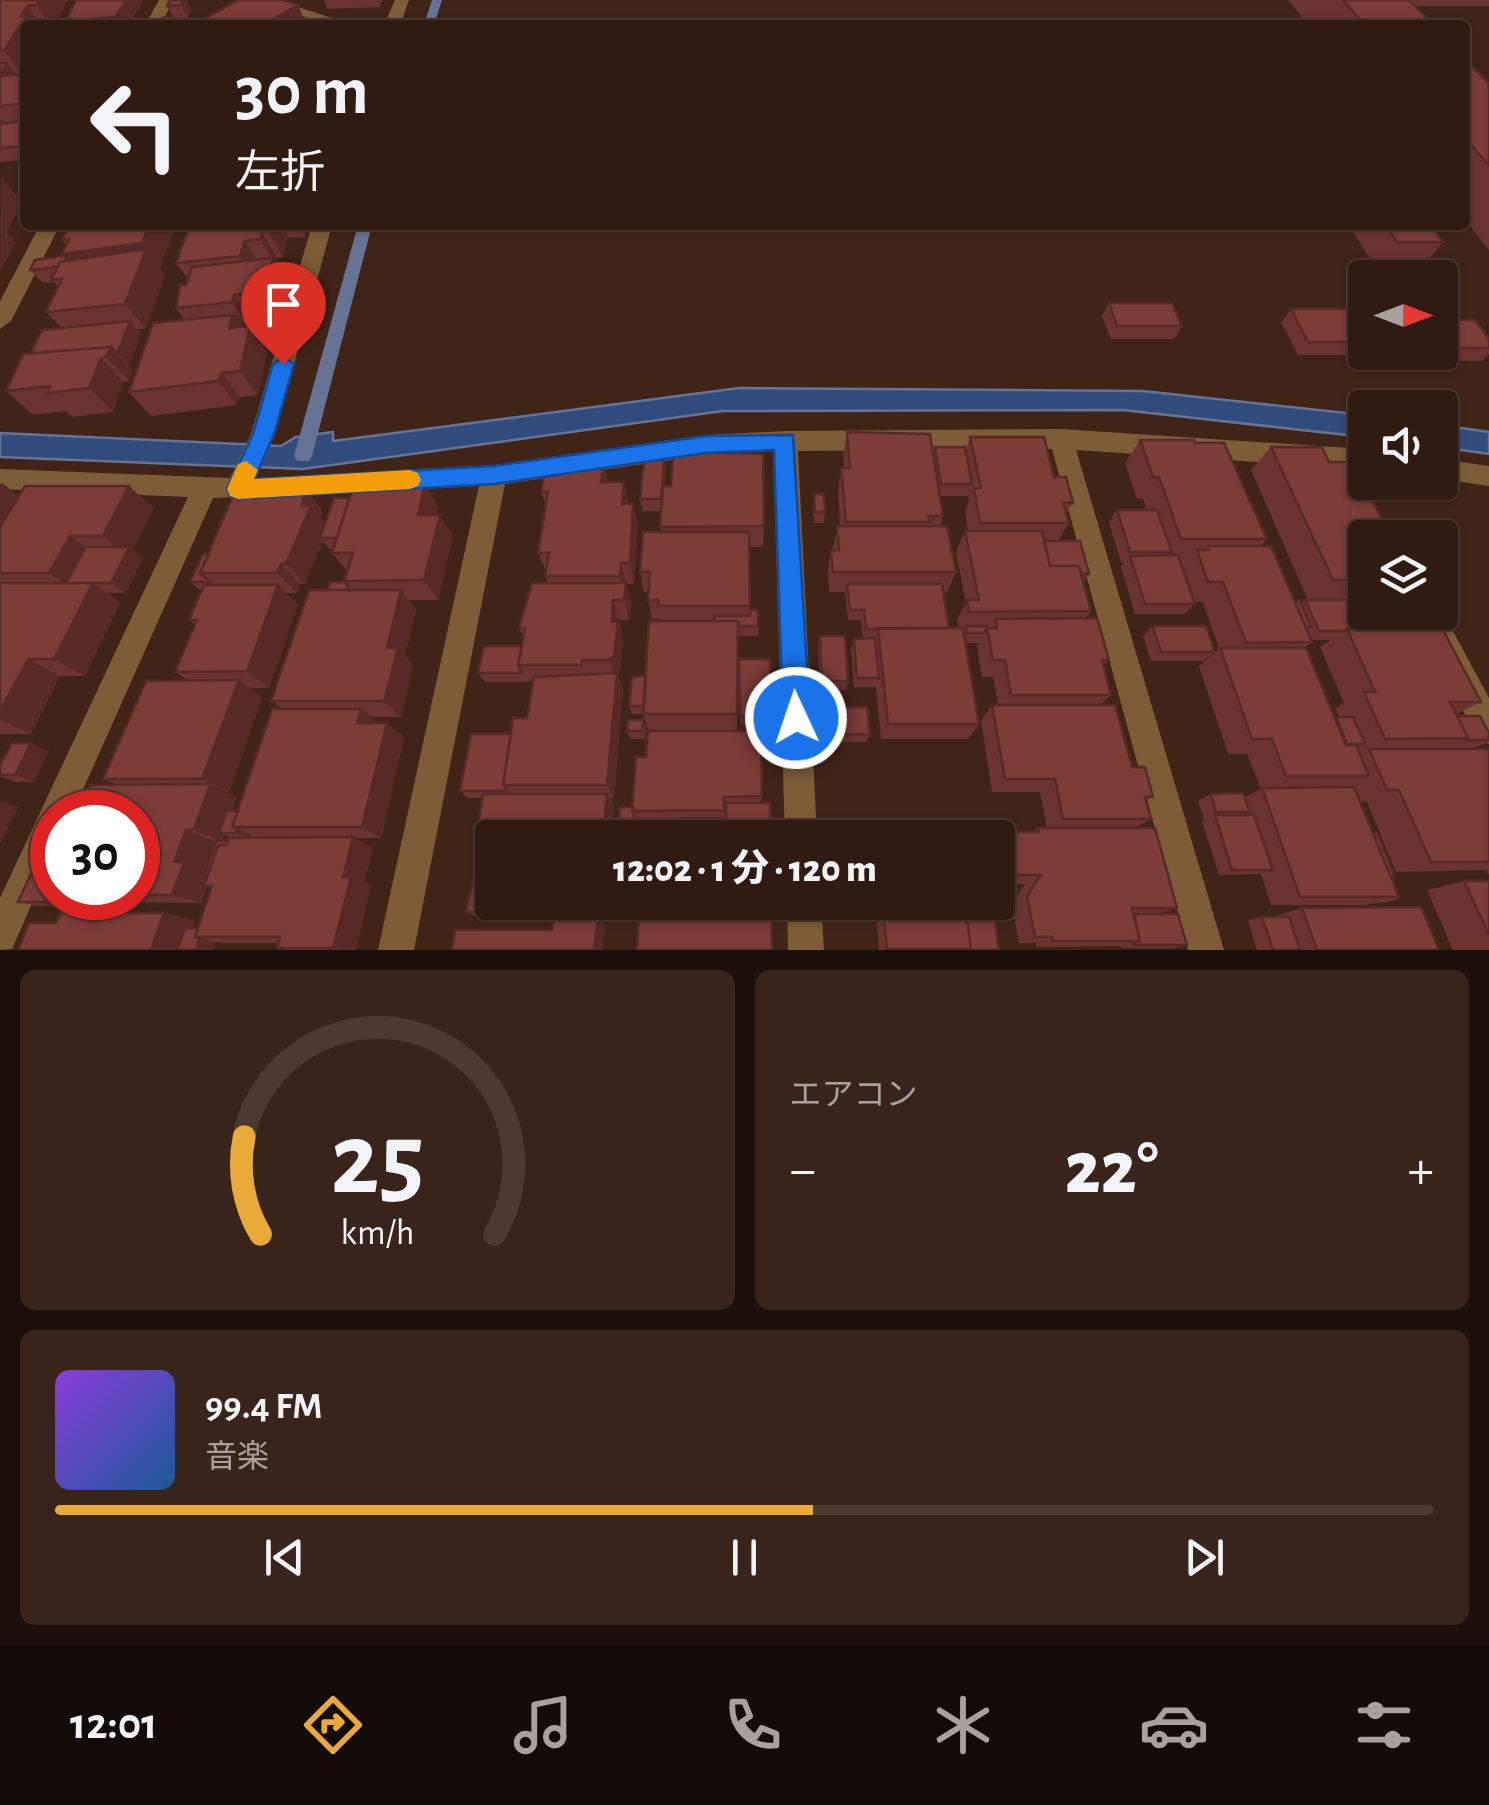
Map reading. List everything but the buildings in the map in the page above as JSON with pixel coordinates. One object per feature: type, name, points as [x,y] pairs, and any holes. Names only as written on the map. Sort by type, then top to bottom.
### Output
[{"type":"street","points":[[261,0],[328,20]]},
{"type":"street","points":[[0,321],[47,230]]},
{"type":"street","points":[[241,482],[259,442],[321,230]]},
{"type":"street","points":[[1062,439],[1206,950]]},
{"type":"street","points":[[0,479],[204,488],[241,482],[494,475],[706,444],[785,441],[1062,439],[1348,457]]},
{"type":"street","points":[[785,441],[800,820]]},
{"type":"street","points":[[1458,472],[1489,476]]},
{"type":"street","points":[[396,950],[494,475]]},
{"type":"street","points":[[67,790],[204,488]]},
{"type":"street","points":[[1437,630],[1489,729]]},
{"type":"street","points":[[0,937],[30,871]]},
{"type":"street","points":[[805,920],[806,950]]},
{"type":"water","points":[[739,388],[1143,391],[1348,413],[1348,435],[1123,410],[723,411],[303,469],[0,457],[0,433],[281,446],[296,437],[333,432],[333,441]]},
{"type":"water","points":[[1458,428],[1489,432],[1489,454],[1458,450]]},
{"type":"waterway","points":[[431,20],[437,0]]},
{"type":"waterway","points":[[303,456],[364,230]]},
{"type":"slow traffic","points":[[246,470],[238,489],[410,480]]},
{"type":"route","points":[[283,364],[264,434],[238,489],[494,475],[706,444],[785,441],[796,718]]}]
